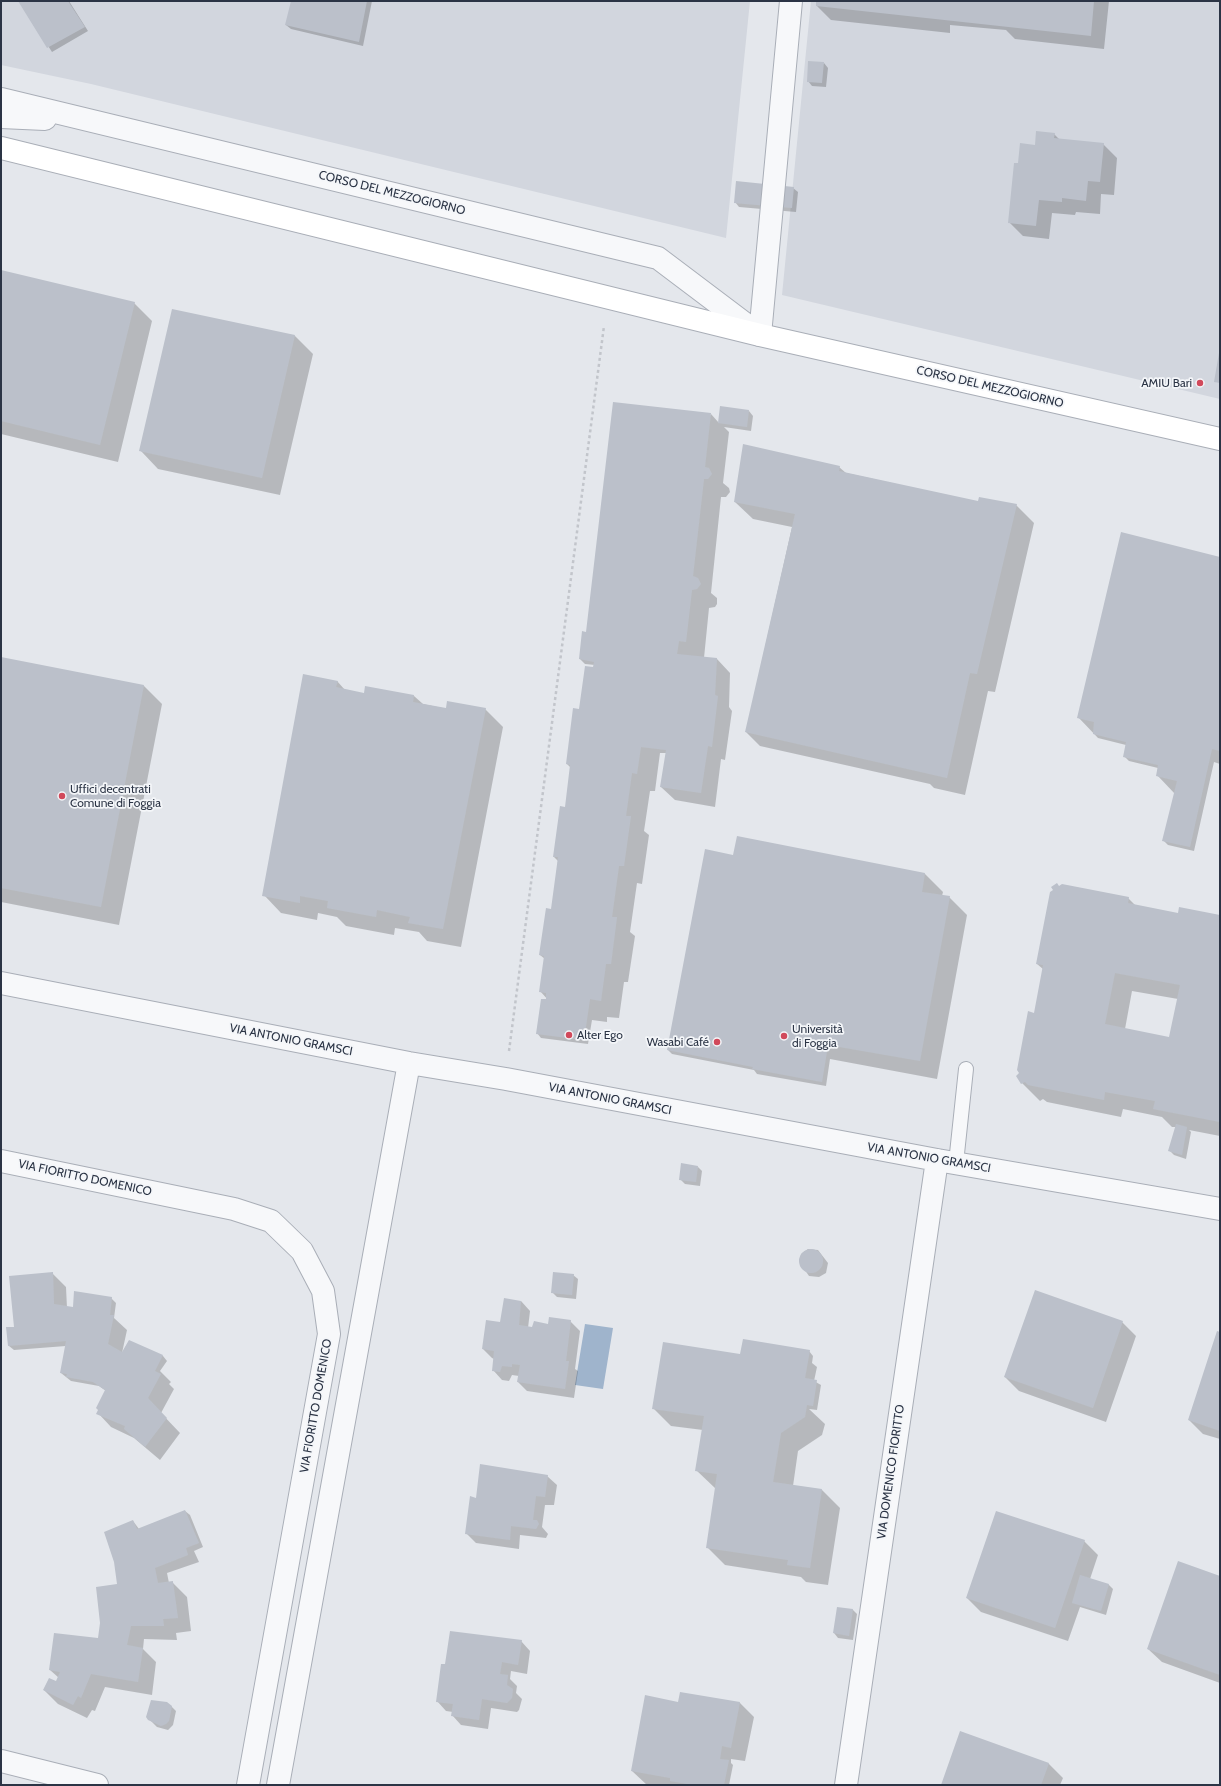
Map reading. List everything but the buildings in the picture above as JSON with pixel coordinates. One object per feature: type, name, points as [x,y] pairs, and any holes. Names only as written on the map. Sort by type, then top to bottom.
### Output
[{"type":"main road","name":"CORSO DEL MEZZOGIORNO","points":[[1,148],[760,335],[1220,439]]},
{"type":"street","points":[[760,335],[791,1]]},
{"type":"street","name":"CORSO DEL MEZZOGIORNO","points":[[1,99],[658,258],[760,335]]},
{"type":"street","points":[[1,117],[98,122]]},
{"type":"street","name":"VIA ANTONIO GRAMSCI","points":[[1,983],[409,1063],[506,1079],[946,1162],[1220,1210]]},
{"type":"street","points":[[278,1785],[409,1063]]},
{"type":"street","name":"VIA FIORITTO DOMENICO","points":[[1,1161],[234,1209],[271,1221],[302,1251],[323,1291],[329,1334],[248,1785]]},
{"type":"street","name":"VIA DOMENICO FIORITTO","points":[[846,1785],[946,1162]]},
{"type":"street","points":[[1,1761],[97,1785]]},
{"type":"lane","points":[[946,1162],[966,1069]]},
{"type":"path","points":[[506,1079],[607,298]]},
{"type":"shaded area","points":[[1,1],[750,1],[726,238],[91,84],[1,65]]},
{"type":"shaded area","points":[[811,1],[1220,1],[1220,399],[782,295]]},
{"type":"water","points":[[585,1324],[613,1328],[603,1389],[575,1385]]},
{"type":"place","name":"AMIU Bari","points":[[1200,383]]},
{"type":"place","name":"Uffici decentrati Comune di Foggia","points":[[62,796]]},
{"type":"place","name":"Alter Ego","points":[[569,1035]]},
{"type":"place","name":"Università di Foggia","points":[[784,1036]]},
{"type":"place","name":"Wasabi Café","points":[[717,1042]]}]
